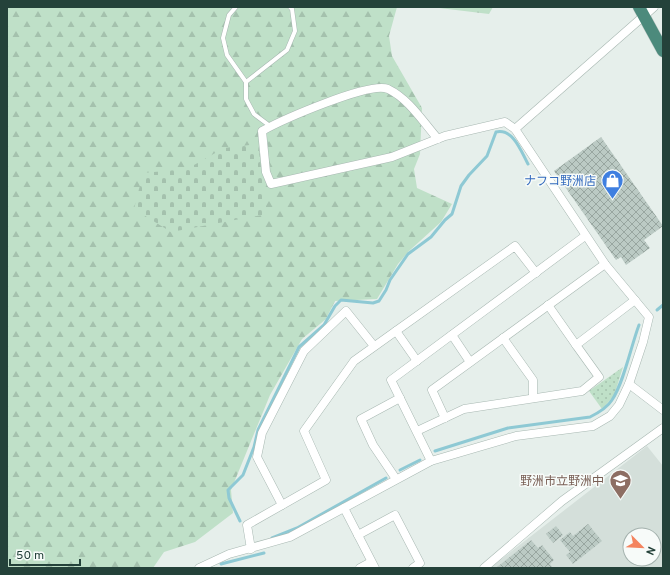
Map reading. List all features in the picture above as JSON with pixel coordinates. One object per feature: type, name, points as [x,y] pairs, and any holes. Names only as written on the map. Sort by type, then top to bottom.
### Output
[{"type":"highway","points":[[642,12],[663,51]]},
{"type":"street","points":[[515,130],[642,12],[654,7]]},
{"type":"street","points":[[199,568],[213,565],[251,549],[290,537],[431,461],[516,436],[593,426],[610,416],[619,406],[629,384],[643,342],[649,317],[605,264],[515,130],[505,122],[438,139],[392,157],[271,184],[266,172],[262,131],[270,126],[362,90],[387,88],[402,98],[438,139]]},
{"type":"street","points":[[431,461],[391,380],[585,236]]},
{"type":"street","points":[[251,549],[247,525],[326,480],[304,431],[354,361],[515,246],[536,273]]},
{"type":"street","points":[[445,418],[432,390],[605,264]]},
{"type":"street","points":[[576,345],[635,300]]},
{"type":"street","points":[[416,431],[464,408],[582,391],[599,377],[548,305]]},
{"type":"street","points":[[282,505],[257,457],[262,433],[304,351],[346,311],[374,346]]},
{"type":"street","points":[[396,331],[417,361]]},
{"type":"street","points":[[452,335],[470,362]]},
{"type":"street","points":[[503,338],[533,380],[533,398]]},
{"type":"street","points":[[629,384],[663,410]]},
{"type":"street","points":[[396,479],[373,445],[361,419],[400,398]]},
{"type":"street","points":[[484,568],[562,501],[663,428]]},
{"type":"street","points":[[344,508],[373,565],[360,568]]},
{"type":"street","points":[[358,535],[395,515],[420,564],[413,568]]},
{"type":"lane","points":[[236,7],[229,15],[223,38],[227,55],[246,82],[246,99],[254,114],[270,126]]},
{"type":"lane","points":[[246,82],[287,50],[296,31],[292,10],[290,7]]},
{"type":"shaded area","name":"野洲市立野洲中","points":[[647,446],[663,466],[663,568],[490,568]]},
{"type":"green space","points":[[7,7],[397,7],[389,36],[392,56],[422,108],[420,154],[414,169],[417,188],[452,204],[441,222],[409,251],[398,264],[377,299],[335,301],[326,319],[302,339],[270,395],[231,490],[233,513],[195,542],[164,552],[153,568],[7,568]]},
{"type":"green space","points":[[431,7],[493,7],[489,14]]},
{"type":"green space","points":[[258,144],[267,214],[171,232],[134,209],[143,173],[187,169],[224,148]]},
{"type":"green space","points":[[623,367],[614,396],[602,409],[589,391]]},
{"type":"building","points":[[601,137],[663,226],[644,240],[650,248],[626,265],[621,257],[616,260],[554,171]]},
{"type":"building","points":[[588,524],[602,541],[573,564],[566,555],[570,552],[560,540],[570,532],[573,536]]},
{"type":"building","points":[[556,526],[563,535],[553,543],[546,534]]},
{"type":"building","points":[[531,540],[538,548],[542,545],[554,560],[550,564],[553,568],[496,568]]},
{"type":"waterway","points":[[240,521],[229,498],[228,490],[243,475],[254,447],[258,430],[299,347],[324,325],[335,306],[341,300],[373,303],[379,301],[390,280],[408,254],[431,237],[452,214],[461,186],[487,156],[496,132],[507,133],[512,137],[528,164]]},
{"type":"waterway","points":[[657,310],[663,305]]},
{"type":"waterway","points":[[435,451],[508,428],[590,417],[599,412],[610,403],[620,384],[639,325]]},
{"type":"waterway","points":[[400,470],[420,460]]},
{"type":"waterway","points":[[272,538],[297,528],[386,478]]},
{"type":"waterway","points":[[221,564],[264,553]]},
{"type":"place","name":"ナフコ野洲店","points":[[612,200]]},
{"type":"place","name":"野洲市立野洲中","points":[[620,500]]}]
